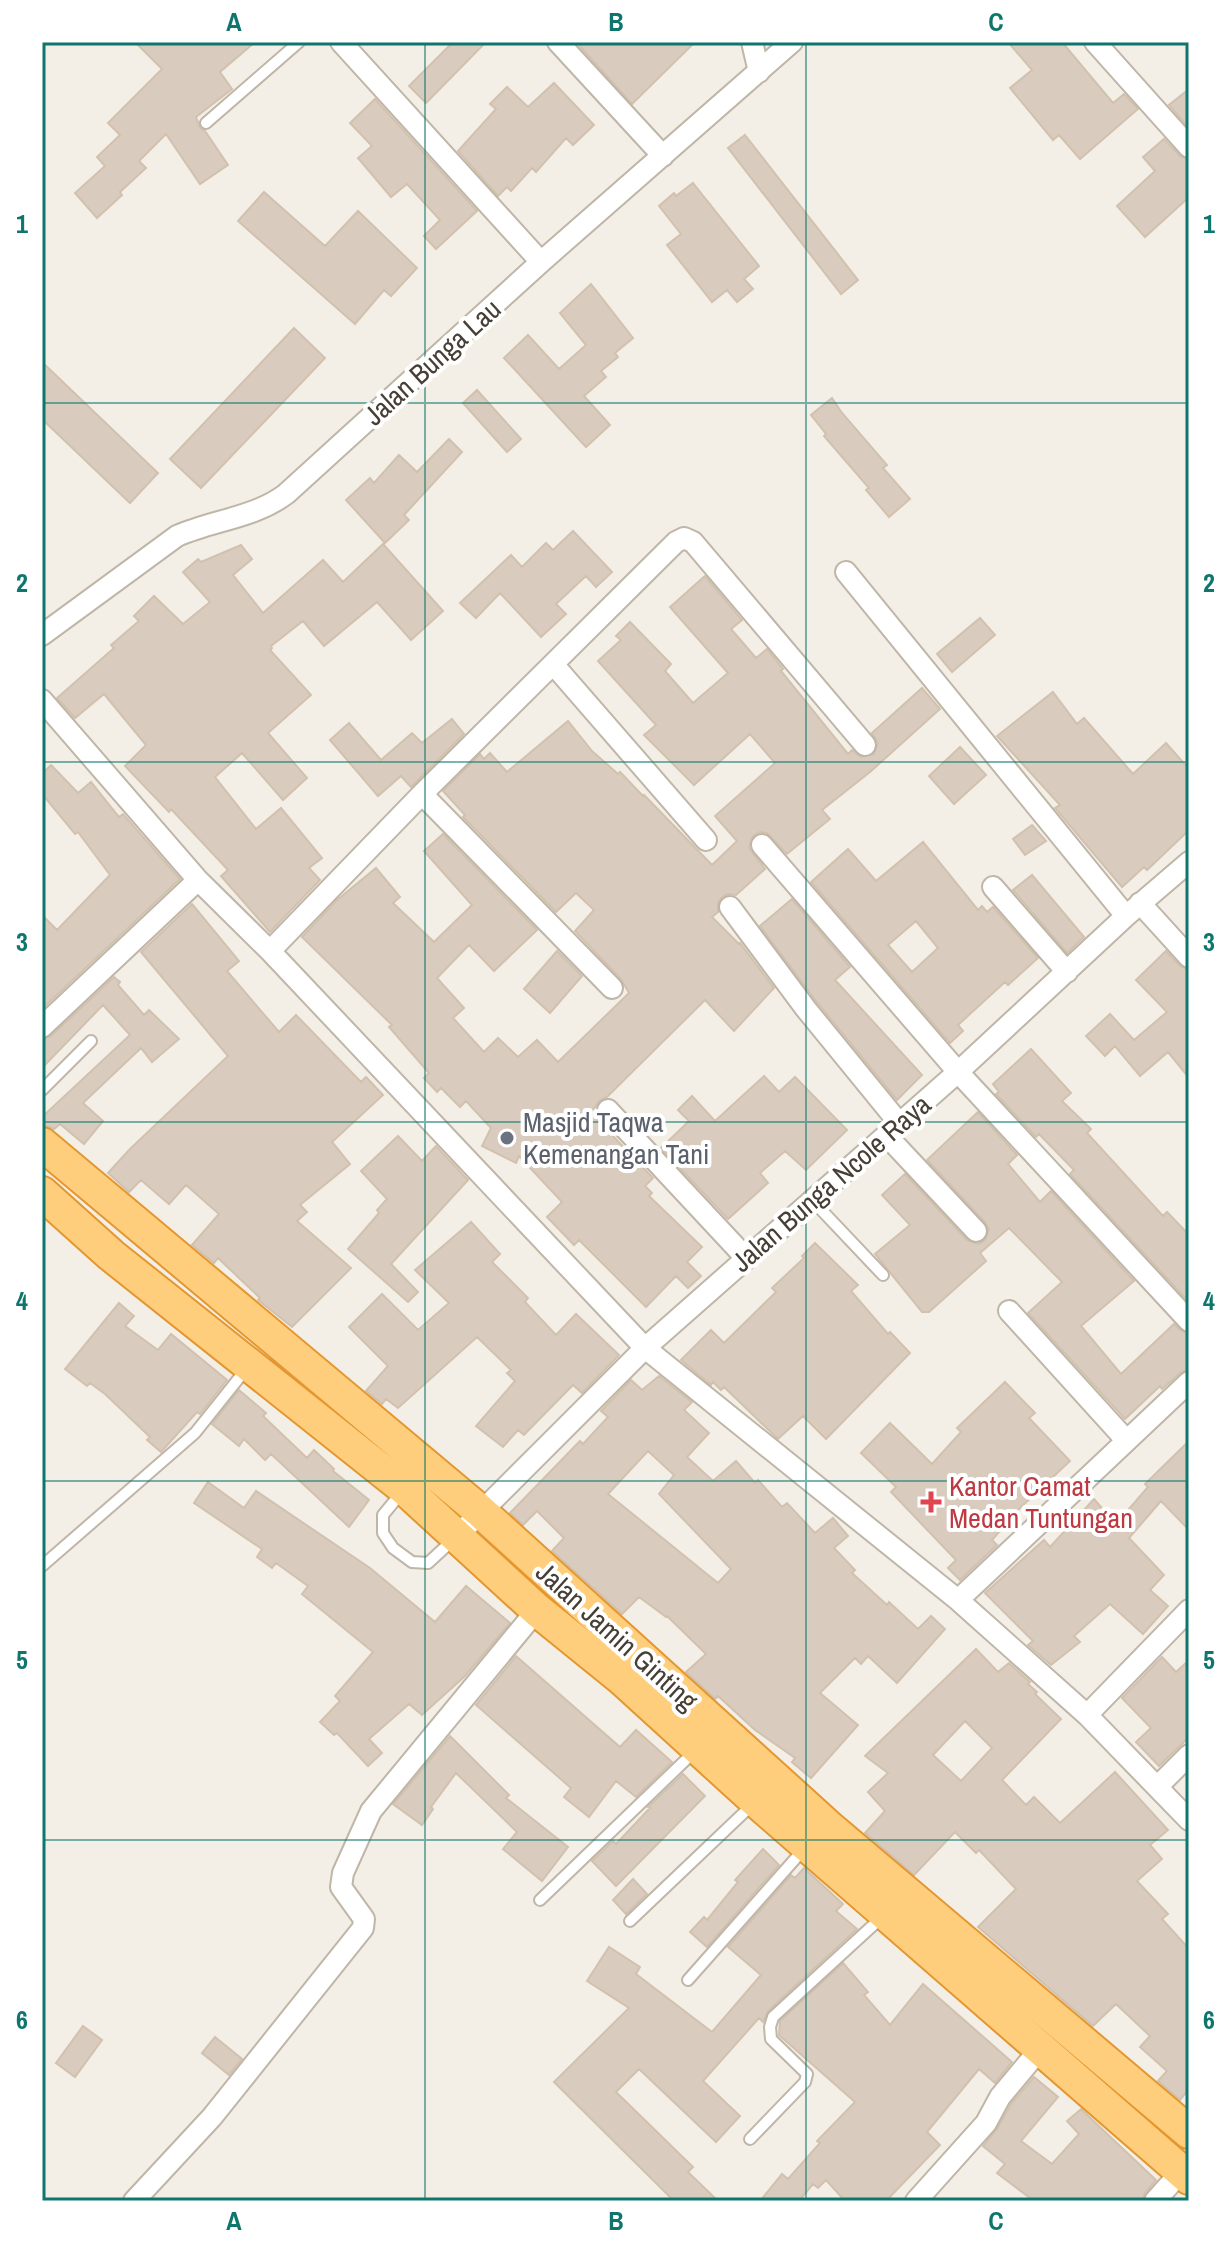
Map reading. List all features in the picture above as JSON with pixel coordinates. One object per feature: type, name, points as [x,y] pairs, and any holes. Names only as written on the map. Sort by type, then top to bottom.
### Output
[{"type":"highway","name":"Jalan Jamin Ginting","points":[[42,1144],[480,1511],[831,1829],[1189,2132]]},
{"type":"highway","name":"Jalan Jamin Ginting","points":[[42,1193],[111,1255],[405,1489],[537,1610],[621,1678],[807,1846],[1185,2175]]},
{"type":"street","points":[[341,42],[541,262]]},
{"type":"street","points":[[558,42],[663,156]]},
{"type":"street","points":[[752,42],[759,72]]},
{"type":"street","name":"Jalan Bunga Lau","points":[[42,635],[177,536],[270,506],[286,494],[541,262],[792,42]]},
{"type":"street","points":[[1095,42],[1189,147]]},
{"type":"street","points":[[270,951],[422,794],[676,542],[684,538],[693,542],[865,745]]},
{"type":"street","points":[[846,572],[1133,910],[1189,957]]},
{"type":"street","points":[[553,664],[706,840]]},
{"type":"street","points":[[42,700],[198,880],[270,951],[645,1348],[958,1600],[1087,1715],[1189,1820]]},
{"type":"street","points":[[422,794],[612,988]]},
{"type":"street","points":[[762,845],[958,1072],[1189,1321]]},
{"type":"street","name":"Jalan Bunga Ncole Raya","points":[[456,1537],[645,1348],[958,1072],[1189,862]]},
{"type":"street","points":[[42,1027],[198,880]]},
{"type":"street","points":[[993,887],[1067,972]]},
{"type":"street","points":[[730,907],[893,1129],[976,1231]]},
{"type":"street","points":[[608,1110],[746,1258]]},
{"type":"street","points":[[1009,1311],[1126,1440]]},
{"type":"street","points":[[958,1600],[1189,1382]]},
{"type":"street","points":[[134,2201],[212,2117],[363,1928],[364,1919],[341,1887],[343,1873],[371,1811],[537,1610]]},
{"type":"street","points":[[1087,1715],[1189,1610]]},
{"type":"street","points":[[1157,1787],[1189,1755]]},
{"type":"street","points":[[916,2201],[986,2123],[1000,2097],[1040,2049]]},
{"type":"street","points":[[1155,2201],[1185,2175]]},
{"type":"lane","points":[[206,123],[299,42]]},
{"type":"lane","points":[[42,1090],[91,1041]]},
{"type":"lane","points":[[811,1199],[883,1275]]},
{"type":"lane","points":[[42,1566],[195,1433],[249,1366]]},
{"type":"lane","points":[[405,1489],[383,1515],[383,1533],[393,1548],[412,1562],[428,1563],[456,1537]]},
{"type":"lane","points":[[540,1900],[697,1748]]},
{"type":"lane","points":[[630,1921],[756,1801]]},
{"type":"lane","points":[[688,1980],[807,1846]]},
{"type":"lane","points":[[750,2139],[805,2082],[807,2074],[771,2039],[773,2017],[886,1914]]},
{"type":"building","points":[[135,42],[255,42],[220,72],[232,89],[196,117],[200,128],[228,165],[200,184],[166,134],[139,161],[146,168],[97,218],[75,193],[105,166],[97,157],[120,135],[108,123],[162,69]]},
{"type":"building","points":[[453,42],[486,42],[426,103],[409,86]]},
{"type":"building","points":[[576,42],[695,42],[632,104]]},
{"type":"building","points":[[1008,42],[1062,42],[1113,103],[1124,94],[1138,109],[1080,159],[1059,135],[1053,140],[1010,88],[1032,70]]},
{"type":"building","points":[[554,83],[594,125],[573,145],[566,138],[536,172],[532,168],[511,191],[507,187],[498,196],[458,151],[496,109],[490,104],[507,87],[528,107]]},
{"type":"building","points":[[1189,89],[1189,128],[1169,105]]},
{"type":"building","points":[[375,99],[477,211],[436,249],[424,236],[440,220],[407,184],[391,197],[358,158],[372,146],[350,123]]},
{"type":"building","points":[[745,135],[858,280],[841,294],[728,148]]},
{"type":"building","points":[[1164,139],[1180,156],[1189,160],[1189,197],[1145,237],[1117,206],[1155,171],[1143,157]]},
{"type":"building","points":[[693,183],[759,266],[744,279],[753,289],[737,302],[727,290],[712,302],[667,245],[681,234],[659,206]]},
{"type":"building","points":[[264,192],[325,246],[358,211],[417,268],[391,296],[384,290],[355,324],[238,221]]},
{"type":"building","points":[[591,284],[633,338],[615,353],[618,357],[601,371],[606,377],[584,396],[610,425],[586,447],[504,358],[528,335],[559,369],[586,345],[560,313]]},
{"type":"building","points":[[294,328],[325,358],[201,488],[170,459]]},
{"type":"building","points":[[42,362],[158,473],[130,503],[42,419]]},
{"type":"building","points":[[477,390],[521,439],[507,452],[463,403]]},
{"type":"building","points":[[832,398],[887,465],[883,468],[910,499],[889,517],[866,490],[869,488],[824,436],[826,434],[811,415]]},
{"type":"building","points":[[449,439],[462,452],[404,515],[409,520],[385,543],[346,500],[370,478],[374,483],[399,455],[417,472]]},
{"type":"building","points":[[573,531],[612,572],[596,587],[586,576],[556,604],[566,614],[541,637],[500,593],[476,618],[460,603],[511,555],[522,567],[546,543],[553,550]]},
{"type":"building","points":[[383,544],[443,611],[411,640],[377,602],[324,646],[303,621],[270,650],[311,695],[268,733],[307,778],[283,800],[242,753],[215,777],[256,829],[281,808],[322,858],[309,868],[320,880],[270,932],[221,876],[228,870],[171,809],[169,812],[125,766],[146,745],[104,694],[75,718],[57,698],[114,648],[111,645],[139,621],[134,616],[154,596],[183,624],[210,602],[183,572],[198,559],[201,562],[241,545],[252,559],[233,575],[263,613],[323,560],[343,582]]},
{"type":"building","points":[[705,576],[742,620],[731,629],[756,658],[767,649],[848,754],[852,750],[861,757],[874,754],[878,743],[872,733],[922,688],[940,709],[822,810],[830,819],[787,854],[767,833],[760,832],[753,836],[749,848],[765,869],[736,895],[722,897],[718,912],[712,917],[740,943],[774,988],[734,1031],[705,1000],[607,1097],[599,1101],[591,1113],[653,1178],[645,1186],[652,1193],[649,1196],[702,1247],[687,1262],[701,1276],[688,1288],[676,1276],[646,1307],[579,1240],[574,1245],[547,1217],[562,1202],[519,1156],[516,1163],[482,1146],[491,1128],[466,1101],[460,1107],[441,1088],[437,1092],[424,1078],[429,1073],[389,1027],[392,1025],[302,937],[337,900],[376,868],[400,897],[393,903],[434,942],[472,905],[424,851],[443,834],[537,930],[494,971],[469,945],[437,978],[464,1008],[453,1018],[484,1052],[498,1038],[518,1057],[537,1040],[558,1062],[629,993],[621,979],[575,931],[594,910],[576,893],[556,912],[463,817],[465,815],[443,791],[480,754],[484,759],[490,753],[507,772],[568,721],[592,751],[618,774],[620,772],[712,865],[737,841],[715,816],[775,763],[750,734],[694,785],[644,735],[656,725],[598,661],[621,640],[616,636],[630,622],[671,664],[665,671],[693,703],[728,673],[670,607]]},
{"type":"building","points":[[980,618],[995,635],[952,672],[937,654]]},
{"type":"building","points":[[1053,692],[1077,724],[1084,718],[1133,774],[1166,743],[1189,769],[1189,830],[1147,870],[1144,867],[1122,887],[1055,808],[1060,805],[997,736]]},
{"type":"building","points":[[452,719],[464,734],[411,787],[401,776],[378,796],[330,740],[349,723],[381,760],[412,733],[422,743]]},
{"type":"building","points":[[960,747],[986,775],[954,804],[929,776]]},
{"type":"building","points":[[51,765],[78,793],[91,782],[119,817],[123,814],[180,879],[42,1009],[42,915],[57,930],[110,875],[78,832],[75,834],[42,794],[42,774]]},
{"type":"building","points":[[1032,825],[1046,841],[1025,855],[1013,839]]},
{"type":"building","points":[[923,842],[978,910],[982,906],[987,912],[993,907],[1038,958],[1008,985],[1005,982],[958,1025],[963,1031],[950,1043],[811,882],[848,849],[876,881]],"holes":[[[916,921],[938,948],[912,972],[888,945]]]},
{"type":"building","points":[[1032,875],[1084,937],[1067,953],[1013,890]]},
{"type":"building","points":[[792,899],[850,967],[835,980],[922,1075],[897,1100],[760,926]]},
{"type":"building","points":[[192,904],[239,961],[227,971],[279,1032],[296,1015],[361,1082],[366,1077],[383,1095],[332,1142],[350,1164],[300,1205],[307,1212],[297,1221],[351,1268],[292,1327],[258,1300],[260,1298],[218,1258],[214,1263],[192,1245],[219,1214],[186,1185],[169,1204],[141,1180],[129,1192],[108,1173],[228,1056],[141,952]]},
{"type":"building","points":[[557,951],[582,976],[550,1013],[524,989]]},
{"type":"building","points":[[1166,951],[1180,966],[1189,970],[1189,1078],[1168,1052],[1140,1076],[1115,1046],[1105,1056],[1086,1036],[1110,1014],[1134,1040],[1167,1012],[1136,980]]},
{"type":"building","points":[[114,977],[144,1015],[149,1010],[179,1039],[152,1062],[141,1048],[83,1103],[103,1121],[84,1144],[60,1124],[54,1129],[44,1125],[42,1117],[130,1035],[103,1005],[42,1068],[42,1040],[51,1036]]},
{"type":"building","points":[[1031,1049],[1071,1093],[1062,1101],[1091,1129],[1087,1133],[1163,1216],[1167,1212],[1189,1235],[1189,1302],[1070,1174],[1074,1170],[1039,1134],[1036,1137],[996,1094],[999,1092],[993,1084]]},
{"type":"building","points":[[764,1076],[779,1092],[795,1077],[847,1130],[806,1170],[785,1151],[760,1173],[768,1183],[728,1219],[661,1148],[689,1121],[678,1110],[692,1096],[715,1121]]},
{"type":"building","points":[[978,1112],[1017,1155],[1008,1164],[1040,1202],[1051,1191],[1134,1281],[1081,1326],[1121,1374],[1174,1324],[1189,1334],[1189,1369],[1162,1389],[1160,1386],[1125,1419],[1028,1313],[1062,1282],[1009,1228],[980,1253],[986,1261],[929,1312],[922,1312],[875,1254],[910,1225],[882,1195],[905,1174],[967,1240],[978,1244],[985,1240],[989,1229],[985,1222],[927,1160]]},
{"type":"building","points":[[398,1136],[422,1161],[436,1146],[468,1180],[391,1264],[418,1292],[408,1302],[348,1249],[387,1199],[361,1171]]},
{"type":"building","points":[[471,1222],[500,1254],[492,1262],[528,1298],[525,1302],[556,1335],[576,1314],[619,1355],[582,1393],[573,1385],[524,1435],[518,1430],[503,1447],[476,1426],[515,1381],[507,1373],[511,1370],[477,1337],[398,1408],[386,1399],[382,1404],[366,1391],[388,1366],[349,1327],[382,1294],[418,1330],[449,1303],[415,1270]]},
{"type":"building","points":[[815,1243],[858,1285],[851,1291],[888,1334],[890,1332],[910,1353],[826,1439],[803,1416],[778,1439],[724,1387],[721,1390],[713,1382],[711,1385],[681,1360],[711,1330],[724,1343],[776,1292],[772,1288],[804,1258],[802,1256]]},
{"type":"building","points":[[119,1303],[134,1316],[125,1326],[158,1350],[171,1334],[227,1380],[200,1414],[197,1412],[161,1452],[147,1440],[150,1437],[105,1394],[90,1383],[87,1386],[65,1369]]},
{"type":"building","points":[[659,1376],[692,1402],[684,1410],[709,1433],[687,1457],[713,1481],[736,1461],[755,1483],[758,1480],[782,1507],[787,1503],[815,1533],[833,1518],[848,1536],[834,1548],[855,1570],[852,1573],[918,1629],[931,1616],[945,1629],[897,1683],[868,1656],[861,1664],[855,1658],[820,1693],[858,1725],[811,1778],[792,1762],[795,1758],[755,1730],[718,1696],[715,1699],[686,1672],[706,1654],[667,1616],[639,1597],[622,1614],[552,1551],[564,1538],[537,1511],[523,1525],[510,1513],[580,1441],[583,1444],[608,1417],[601,1411],[631,1380],[642,1390]],"holes":[[[648,1451],[674,1475],[659,1494],[731,1569],[718,1583],[608,1494]]]},
{"type":"building","points":[[1005,1382],[1035,1413],[1029,1418],[1070,1461],[1020,1508],[992,1540],[997,1545],[960,1580],[948,1568],[956,1560],[891,1492],[896,1487],[861,1453],[890,1423],[932,1464],[961,1432],[957,1428]]},
{"type":"building","points":[[239,1390],[266,1413],[263,1416],[307,1458],[314,1450],[333,1471],[369,1500],[349,1527],[271,1454],[265,1460],[244,1439],[239,1446],[212,1424]]},
{"type":"building","points":[[1189,1441],[1189,1530],[1161,1501],[1129,1538],[1164,1575],[1150,1590],[1168,1606],[1143,1634],[1110,1604],[1074,1636],[1080,1642],[1051,1665],[1028,1645],[1033,1641],[985,1593],[1044,1540],[1050,1547],[1094,1499],[1116,1524],[1148,1487],[1145,1484]]},
{"type":"building","points":[[208,1482],[244,1508],[256,1491],[370,1568],[435,1622],[466,1586],[510,1623],[465,1676],[422,1715],[409,1704],[369,1739],[382,1753],[368,1766],[337,1733],[334,1735],[320,1722],[340,1701],[335,1696],[373,1652],[302,1594],[308,1586],[276,1563],[272,1568],[257,1557],[262,1549],[194,1503]]},
{"type":"building","points":[[976,1649],[998,1672],[1009,1663],[1030,1682],[1028,1684],[1037,1692],[1035,1694],[1061,1719],[1002,1780],[1026,1805],[1034,1797],[1060,1823],[1115,1772],[1168,1830],[1150,1845],[1162,1859],[1137,1881],[1168,1914],[1162,1919],[1189,1949],[1189,2089],[1180,2100],[1158,2081],[1167,2071],[1140,2047],[1150,2036],[1116,2004],[1093,2026],[978,1927],[1016,1889],[979,1850],[976,1853],[955,1832],[914,1875],[865,1833],[885,1811],[868,1792],[888,1773],[865,1756]],"holes":[[[965,1721],[992,1748],[961,1781],[933,1755]]]},
{"type":"building","points":[[516,1656],[620,1747],[636,1730],[672,1762],[636,1797],[616,1781],[589,1817],[564,1797],[571,1788],[476,1705]]},
{"type":"building","points":[[1162,1657],[1176,1672],[1189,1660],[1189,1737],[1159,1766],[1136,1742],[1151,1728],[1122,1698]]},
{"type":"building","points":[[450,1736],[509,1795],[506,1798],[568,1847],[542,1881],[503,1849],[517,1832],[456,1773],[422,1825],[393,1804]]},
{"type":"building","points":[[683,1774],[705,1796],[616,1886],[592,1861],[613,1841],[616,1844],[648,1807]]},
{"type":"building","points":[[763,1849],[779,1865],[707,1947],[690,1932],[704,1917],[707,1920],[738,1882],[735,1880]]},
{"type":"building","points":[[804,1868],[843,1904],[836,1911],[857,1929],[768,2011],[763,2022],[759,2018],[703,2081],[740,2116],[716,2142],[639,2069],[616,2092],[693,2167],[688,2172],[718,2201],[674,2201],[554,2082],[629,2008],[587,1981],[609,1947],[640,1967],[636,1974],[712,2032],[761,1975],[728,1947],[791,1875],[795,1878]]},
{"type":"building","points":[[633,1879],[647,1894],[626,1914],[613,1900]]},
{"type":"building","points":[[843,1963],[868,1992],[864,1995],[890,2025],[923,1984],[1012,2062],[995,2083],[979,2069],[927,2132],[940,2145],[886,2201],[845,2201],[826,2180],[818,2188],[813,2184],[799,2201],[760,2201],[782,2174],[788,2179],[820,2143],[817,2141],[855,2102],[779,2035],[780,2021]]},
{"type":"building","points":[[83,2026],[102,2040],[75,2077],[56,2063]]},
{"type":"building","points":[[215,2037],[242,2059],[229,2075],[202,2053]]},
{"type":"building","points":[[1034,2077],[1058,2097],[1021,2141],[1052,2164],[1079,2134],[1067,2121],[1081,2109],[1156,2180],[1142,2201],[1034,2201],[997,2173],[1005,2164],[983,2146],[1011,2104]]},
{"type":"place","name":"Masjid Taqwa Kemenangan Tani","points":[[507,1138]]},
{"type":"place","name":"Kantor Camat Medan Tuntungan","points":[[931,1502]]}]
